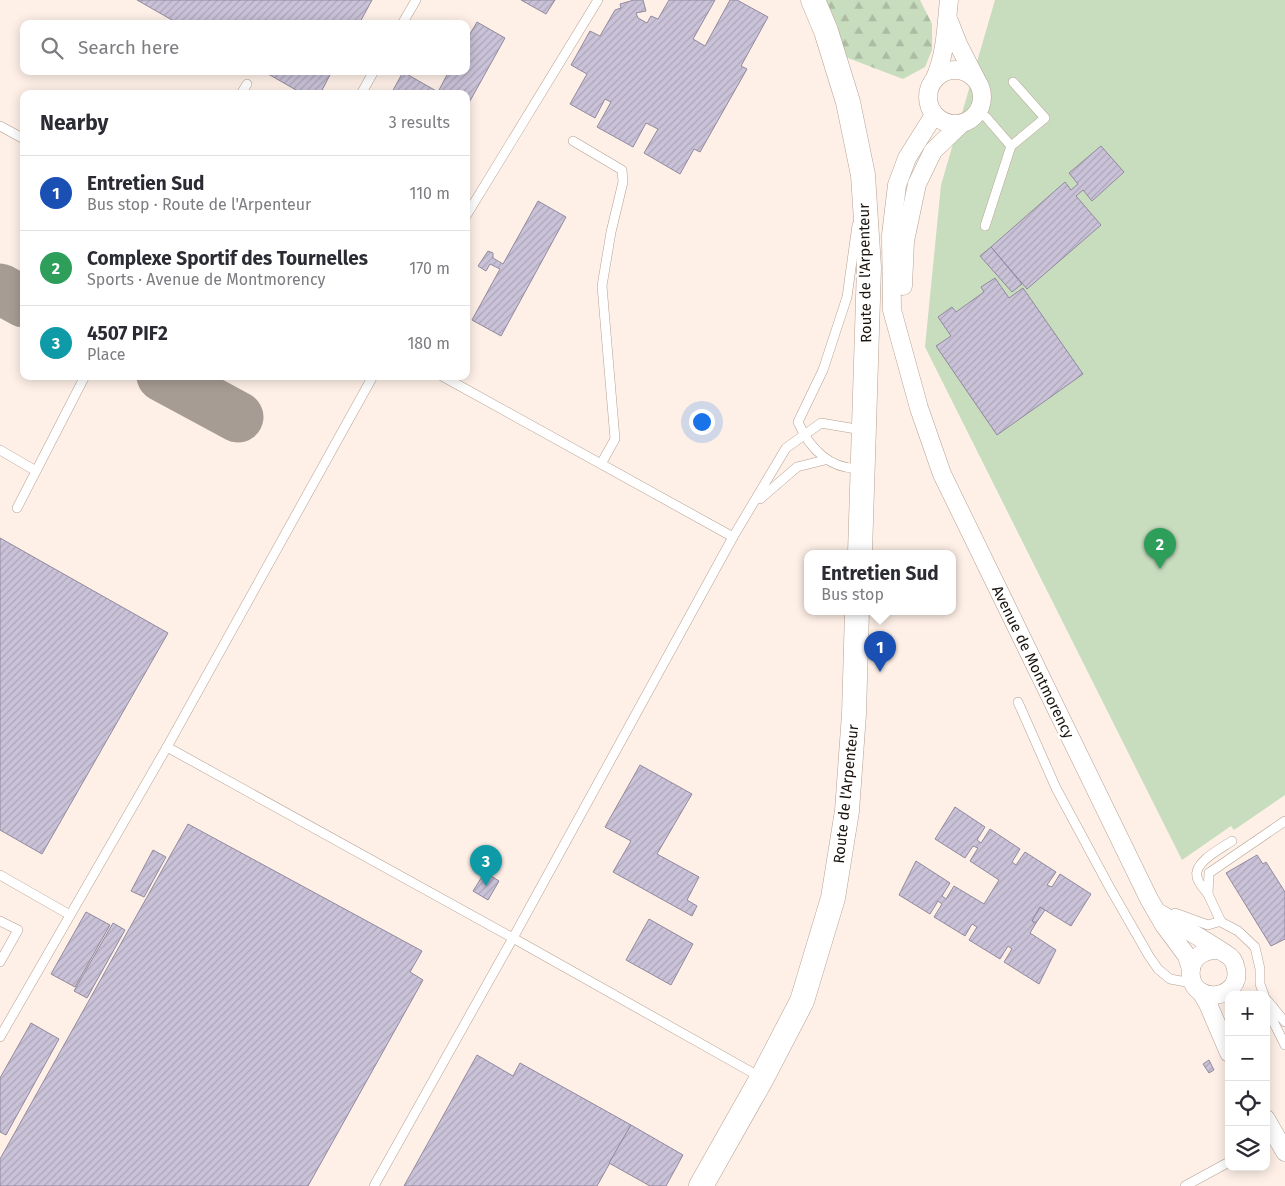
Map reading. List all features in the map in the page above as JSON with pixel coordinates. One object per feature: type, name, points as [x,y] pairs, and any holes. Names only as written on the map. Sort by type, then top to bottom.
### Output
[{"type":"main road","name":"Route de l'Arpenteur","points":[[813,0],[826,31],[848,102],[863,175],[868,267],[864,468],[860,550]]},
{"type":"main road","name":"Route de l'Arpenteur","points":[[701,1186],[762,1078],[802,1001],[833,898],[847,812],[854,714],[857,615]]},
{"type":"street","points":[[935,78],[953,69],[965,71],[976,80],[980,84],[983,97],[977,114],[962,124],[949,124],[934,115],[930,107],[928,98],[930,87],[942,62],[945,48],[948,8]]},
{"type":"street","points":[[948,8],[958,44],[976,80]]},
{"type":"street","name":"Avenue de Montmorency","points":[[934,115],[907,158],[897,185],[891,235],[892,310],[919,408],[942,474],[1149,899],[1219,950]]},
{"type":"street","name":"Avenue de Montmorency","points":[[919,408],[902,306],[905,240],[917,184],[933,151],[962,124]]},
{"type":"street","name":"Avenue de Montmorency","points":[[1166,912],[1164,926],[1187,956],[1194,981],[1208,1004],[1225,1044]]},
{"type":"street","points":[[1237,976],[1232,987],[1219,996],[1211,996],[1194,981],[1197,957],[1204,952],[1219,950],[1232,958],[1236,965],[1237,976],[1237,991]]},
{"type":"street","points":[[1269,1126],[1276,1144]]},
{"type":"lane","points":[[404,20],[416,0]]},
{"type":"lane","points":[[470,209],[598,0]]},
{"type":"lane","points":[[363,90],[372,75]]},
{"type":"lane","points":[[985,226],[1011,146],[1045,118],[1013,82]]},
{"type":"lane","points":[[243,90],[247,84]]},
{"type":"lane","points":[[977,114],[986,117],[1011,146]]},
{"type":"lane","points":[[0,126],[20,137]]},
{"type":"lane","points":[[573,142],[622,170],[623,182],[611,232],[602,286],[615,439],[601,464]]},
{"type":"lane","points":[[863,175],[847,297],[823,370],[798,422],[803,434],[826,460],[851,469],[864,468]]},
{"type":"lane","points":[[17,508],[83,380]]},
{"type":"lane","points":[[0,1037],[167,748],[371,380]]},
{"type":"lane","points":[[449,380],[733,537]]},
{"type":"lane","points":[[374,1186],[513,938],[733,537],[786,448],[820,423],[864,430]]},
{"type":"lane","points":[[0,450],[36,471]]},
{"type":"lane","points":[[754,504],[797,467],[826,460]]},
{"type":"lane","points":[[1018,702],[1056,788],[1149,956],[1158,969],[1170,979],[1194,981]]},
{"type":"lane","points":[[167,748],[513,938],[762,1078]]},
{"type":"lane","points":[[1208,894],[1209,874],[1285,821]]},
{"type":"lane","points":[[1232,841],[1198,866],[1197,880],[1208,894],[1221,921],[1238,930],[1255,947],[1263,991]]},
{"type":"lane","points":[[0,875],[70,915]]},
{"type":"lane","points":[[1166,912],[1208,925],[1221,921]]},
{"type":"lane","points":[[0,921],[18,930],[0,962]]},
{"type":"lane","points":[[1270,1003],[1285,1022]]},
{"type":"lane","points":[[1273,1007],[1274,1023],[1285,1045]]},
{"type":"lane","points":[[1185,1186],[1225,1164]]},
{"type":"green space","points":[[826,0],[920,0],[932,24],[932,50],[925,67],[903,79],[840,55]]},
{"type":"green space","points":[[995,0],[1285,0],[1285,795],[1234,830],[1231,826],[1182,860],[925,347],[941,185]]},
{"type":"building","points":[[137,0],[372,0],[361,20],[172,20]]},
{"type":"building","points":[[521,0],[555,0],[546,14]]},
{"type":"building","points":[[634,0],[643,0],[646,11],[636,13],[638,18],[647,23],[651,16],[658,19],[669,0],[715,0],[693,39],[705,46],[730,0],[737,0],[768,17],[741,66],[747,69],[700,152],[694,149],[680,174],[644,153],[658,129],[646,123],[633,147],[597,127],[611,102],[605,99],[595,118],[570,104],[587,74],[571,65],[590,31],[600,36],[615,10],[621,8],[620,4]]},
{"type":"building","points":[[477,22],[505,38],[470,101],[470,90],[439,90],[447,75],[470,75],[470,34]]},
{"type":"building","points":[[270,75],[330,75],[322,90],[296,90]]},
{"type":"building","points":[[401,75],[408,75],[434,90],[393,90]]},
{"type":"building","points":[[1101,146],[1124,172],[1092,201],[1083,190],[1076,196],[1101,225],[1027,289],[991,247],[1065,182],[1071,190],[1078,184],[1069,173]]},
{"type":"building","points":[[538,201],[566,217],[501,336],[472,320],[500,269],[490,264],[486,271],[478,266],[488,251],[493,253],[493,258],[503,264]]},
{"type":"building","points":[[991,247],[1022,284],[1012,292],[980,256]]},
{"type":"building","points":[[995,278],[1009,298],[1023,288],[1083,374],[997,435],[936,346],[951,336],[938,317],[952,307],[956,312],[984,292],[981,287]]},
{"type":"building","points":[[0,538],[168,633],[42,854],[0,830]]},
{"type":"building","points":[[640,765],[692,794],[657,854],[699,877],[687,900],[697,906],[692,916],[613,872],[631,841],[605,827]]},
{"type":"building","points":[[955,807],[985,827],[977,840],[981,843],[990,829],[1020,849],[1012,862],[1016,865],[1025,852],[1056,872],[1047,885],[1052,887],[1060,874],[1091,894],[1071,926],[1040,907],[1032,921],[1036,923],[1030,933],[1056,950],[1039,984],[1004,962],[1012,949],[1008,946],[1000,959],[969,940],[977,927],[972,924],[965,936],[934,917],[942,904],[938,901],[930,914],[899,895],[916,861],[950,883],[942,896],[946,899],[954,886],[984,904],[999,880],[970,861],[978,848],[973,846],[965,858],[935,839]]},
{"type":"building","points":[[188,824],[422,951],[410,972],[423,980],[308,1186],[0,1186],[0,1159]]},
{"type":"building","points":[[153,850],[166,857],[144,897],[131,891]]},
{"type":"building","points":[[1257,855],[1263,864],[1266,862],[1285,892],[1285,939],[1271,946],[1226,873]]},
{"type":"building","points":[[485,872],[499,881],[488,900],[473,891]]},
{"type":"building","points":[[1040,907],[1045,910],[1036,923],[1032,921]]},
{"type":"building","points":[[86,912],[110,925],[75,987],[51,974]]},
{"type":"building","points":[[649,919],[693,944],[671,985],[626,960]]},
{"type":"building","points":[[113,923],[125,930],[87,998],[74,991]]},
{"type":"building","points":[[31,1023],[59,1039],[6,1135],[0,1132],[0,1078]]},
{"type":"building","points":[[477,1055],[513,1076],[520,1063],[631,1125],[597,1186],[404,1186]]},
{"type":"building","points":[[1209,1060],[1214,1070],[1209,1073],[1203,1064]]},
{"type":"building","points":[[631,1125],[683,1155],[666,1186],[650,1186],[609,1163]]},
{"type":"taxiway","points":[[0,289],[20,300]]},
{"type":"taxiway","points":[[169,380],[238,417]]},
{"type":"place","name":"Complexe Sportif des Tournelles","points":[[1160,569]]},
{"type":"place","name":"Entretien Sud","points":[[880,672]]},
{"type":"place","name":"4507 PIF2","points":[[486,886]]}]
